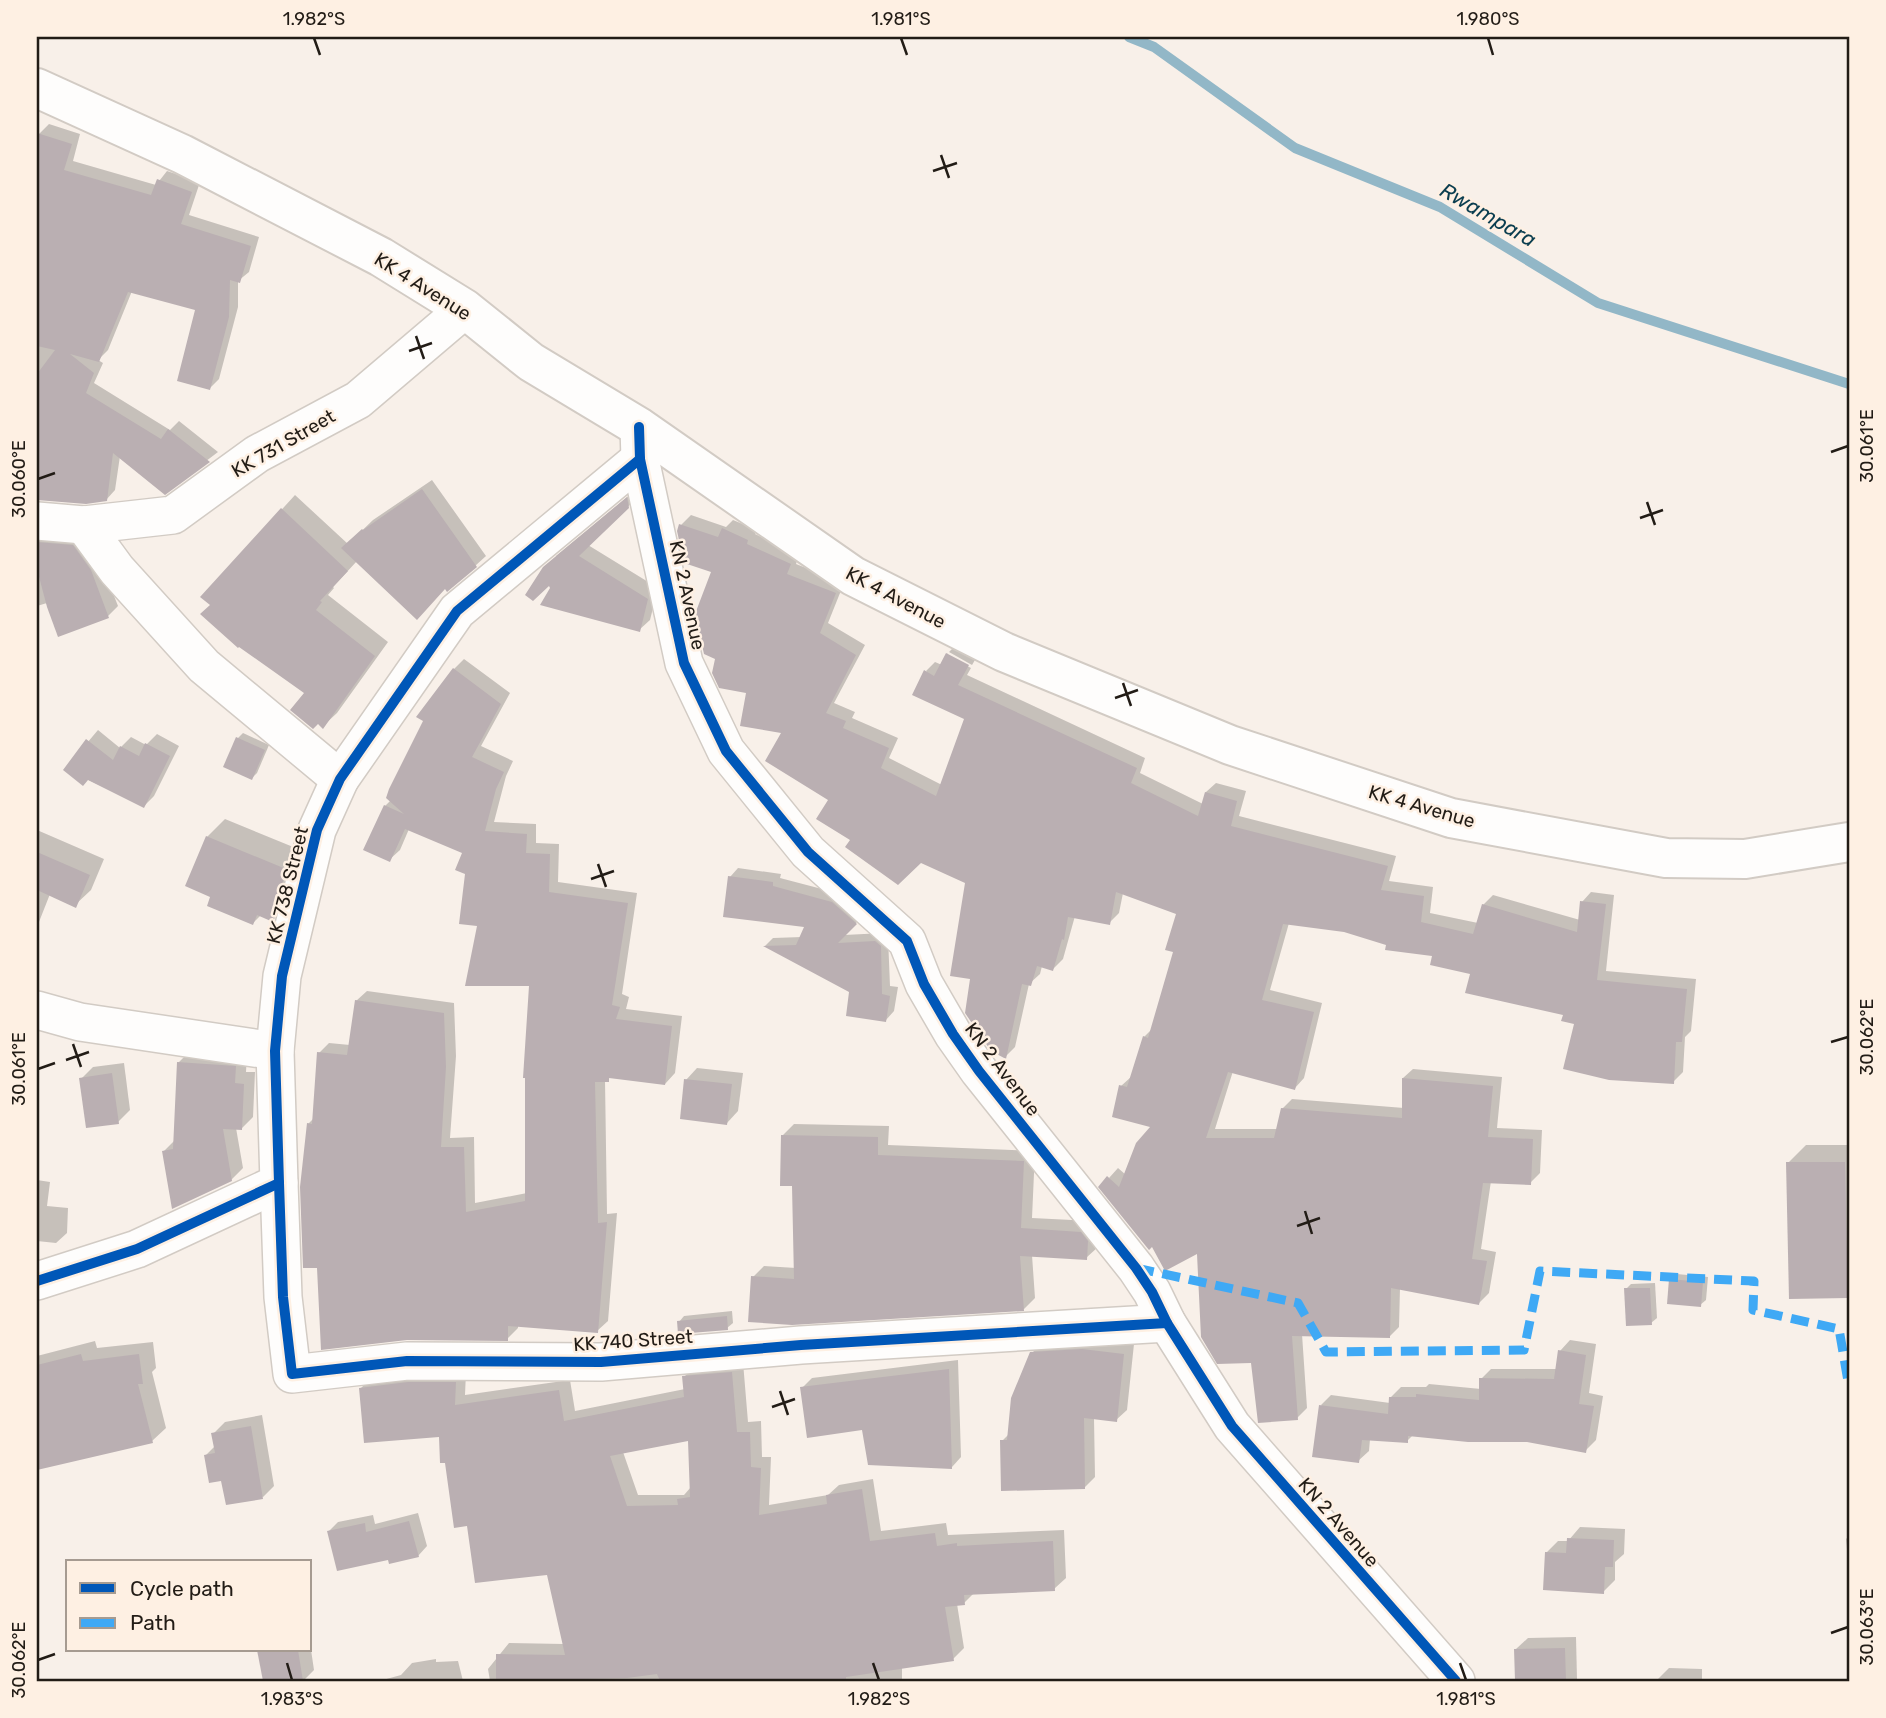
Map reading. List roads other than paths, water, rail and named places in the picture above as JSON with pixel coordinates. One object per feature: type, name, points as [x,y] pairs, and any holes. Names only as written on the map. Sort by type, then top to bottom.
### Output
[{"type":"main road","name":"KK 4 Avenue","points":[[37,88],[182,154],[381,257],[465,309],[639,443],[853,576],[1003,652],[1230,745],[1451,818],[1666,858],[1745,859],[1849,842]]},
{"type":"street","name":"KK 731 Street","points":[[37,521],[84,526],[173,515],[257,454],[358,400],[465,309]]},
{"type":"street","name":"KK 738 Street","points":[[279,1184],[275,1051],[282,976],[317,830],[340,779],[457,611],[639,443]]},
{"type":"street","name":"KN 2 Avenue","points":[[639,443],[684,663],[726,751],[808,852],[907,941],[924,984],[953,1034],[979,1071],[1136,1268],[1152,1292],[1167,1324],[1232,1426],[1456,1681]]},
{"type":"street","points":[[84,526],[117,570],[204,666],[340,779]]},
{"type":"street","points":[[37,1010],[80,1022],[275,1051]]},
{"type":"street","points":[[37,1281],[137,1249],[279,1184]]},
{"type":"street","name":"KK 740 Street","points":[[279,1184],[283,1297],[292,1374],[407,1361],[601,1362],[801,1345],[1167,1324]]},
{"type":"waterway","name":"Rwampara","points":[[1129,37],[1154,47],[1295,148],[1440,207],[1598,303],[1849,384]]}]
